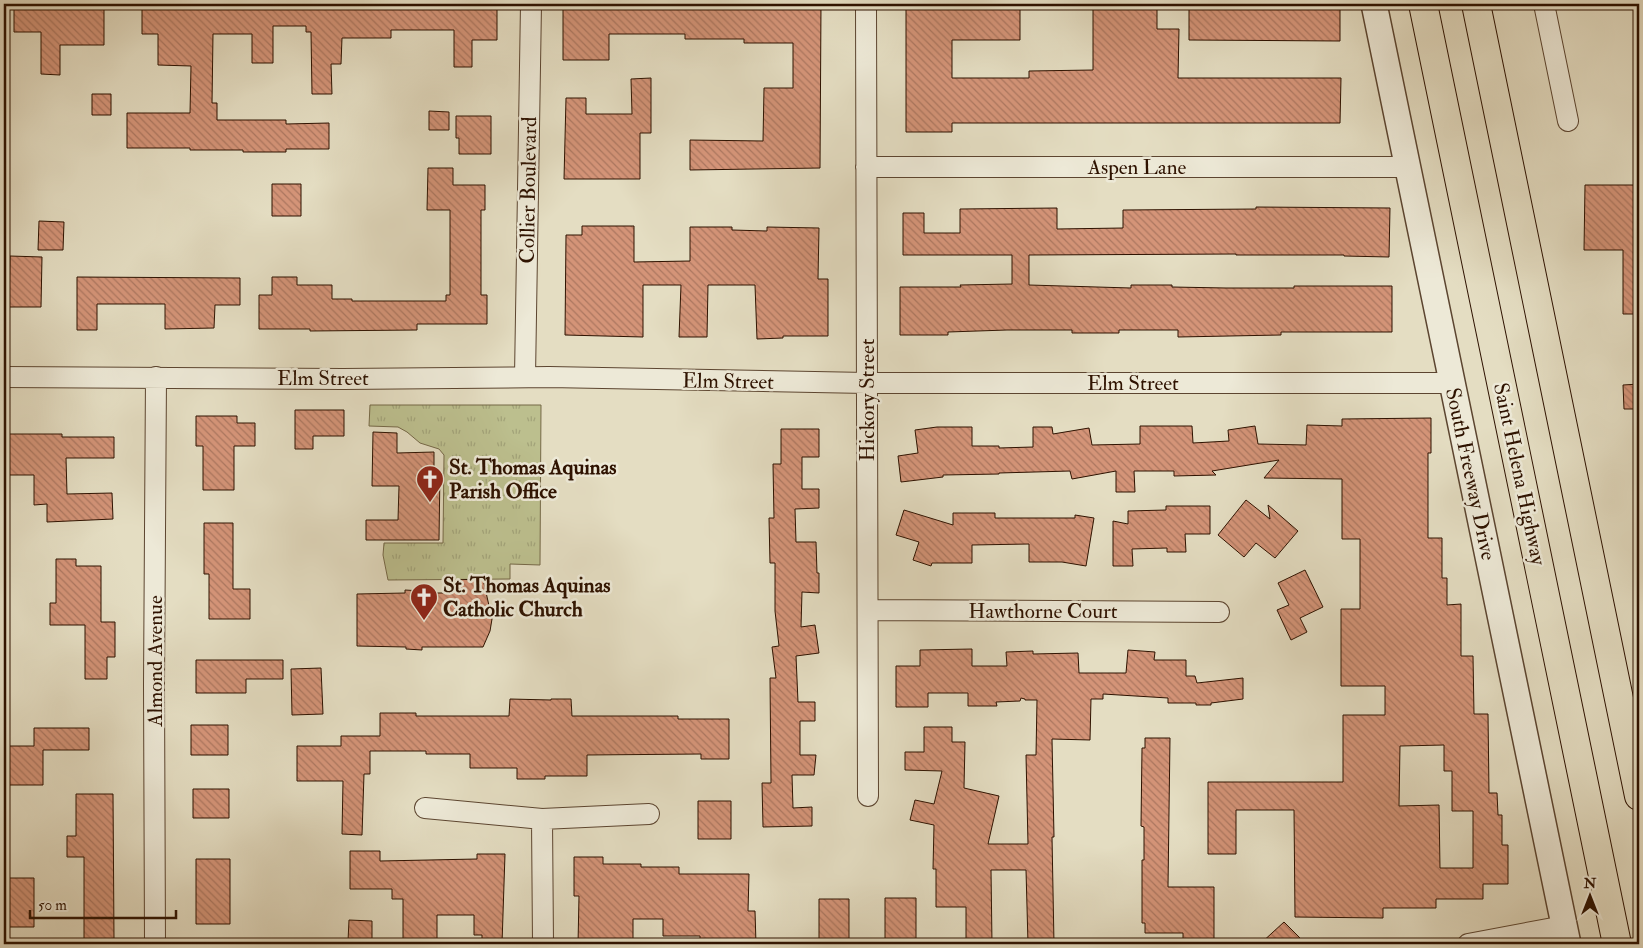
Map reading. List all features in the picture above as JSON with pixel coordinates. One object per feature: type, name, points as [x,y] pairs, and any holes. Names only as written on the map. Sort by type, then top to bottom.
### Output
[{"type":"highway","name":"Saint Helena Highway","points":[[1423,4],[1617,944]]},
{"type":"highway","points":[[1476,4],[1639,796]]},
{"type":"street","name":"Collier Boulevard","points":[[525,377],[531,4]]},
{"type":"street","name":"Hickory Street","points":[[866,4],[868,796]]},
{"type":"street","name":"South Freeway Drive","points":[[1374,4],[1566,935]]},
{"type":"street","points":[[1544,4],[1568,121]]},
{"type":"street","name":"Aspen Lane","points":[[866,167],[1408,167]]},
{"type":"street","name":"Elm Street","points":[[4,377],[525,377],[867,383],[1452,383]]},
{"type":"street","name":"Almond Avenue","points":[[155,944],[156,377]]},
{"type":"street","name":"Hawthorne Court","points":[[868,610],[1219,612]]},
{"type":"street","points":[[425,808],[542,819],[649,814]]},
{"type":"street","points":[[542,819],[543,944]]},
{"type":"street","points":[[1468,944],[1566,935]]},
{"type":"green space","points":[[370,405],[541,405],[540,565],[510,564],[510,579],[388,580],[383,555],[384,543],[443,543],[444,455],[439,449],[420,443],[398,427],[369,426]]},
{"type":"building","points":[[104,4],[104,45],[60,45],[60,75],[41,74],[41,32],[14,32],[14,5]]},
{"type":"building","points":[[142,4],[497,4],[497,40],[472,40],[472,67],[454,67],[454,30],[391,30],[391,38],[342,38],[341,64],[331,64],[332,94],[312,94],[311,32],[306,32],[306,26],[273,26],[273,63],[252,63],[252,34],[213,34],[212,103],[217,103],[217,120],[286,120],[286,124],[329,123],[329,149],[243,152],[243,150],[190,150],[190,148],[127,148],[127,113],[190,113],[191,66],[158,65],[158,34],[142,34]]},
{"type":"building","points":[[563,4],[821,4],[820,168],[690,170],[690,140],[763,141],[764,88],[793,88],[793,43],[744,43],[744,39],[685,39],[685,34],[609,34],[609,60],[563,60]]},
{"type":"building","points":[[906,4],[1020,4],[1020,40],[952,40],[952,78],[1029,78],[1029,71],[1093,70],[1093,4],[1157,4],[1157,29],[1179,29],[1178,78],[1341,78],[1340,123],[952,123],[952,132],[906,132]]},
{"type":"building","points":[[1189,4],[1340,4],[1340,41],[1189,40]]},
{"type":"building","points":[[651,78],[651,133],[640,133],[640,179],[564,179],[566,98],[586,98],[586,114],[632,114],[631,79]]},
{"type":"building","points":[[92,94],[111,94],[111,115],[92,115]]},
{"type":"building","points":[[429,111],[449,112],[449,130],[429,130]]},
{"type":"building","points":[[456,116],[491,116],[491,154],[459,154],[459,138],[456,138]]},
{"type":"building","points":[[428,168],[453,168],[453,185],[485,185],[485,210],[481,210],[481,295],[487,295],[487,324],[417,324],[417,330],[310,331],[310,329],[259,329],[259,295],[272,295],[272,277],[297,277],[297,285],[332,285],[332,299],[352,299],[352,301],[446,301],[446,295],[450,295],[450,210],[427,210]]},
{"type":"building","points":[[272,184],[301,184],[301,216],[272,216]]},
{"type":"building","points":[[1585,185],[1639,185],[1639,314],[1623,314],[1623,250],[1584,250]]},
{"type":"building","points":[[1256,207],[1390,208],[1389,257],[1236,254],[1029,255],[1029,285],[1131,288],[1131,285],[1226,288],[1392,286],[1392,332],[1281,332],[1281,335],[1178,337],[1178,330],[1119,330],[1119,333],[1072,333],[1072,330],[1007,330],[948,332],[948,335],[900,335],[900,287],[961,287],[960,285],[1012,284],[1012,255],[903,255],[903,213],[924,213],[924,233],[960,233],[960,209],[1057,208],[1057,229],[1123,228],[1123,210],[1256,209]]},
{"type":"building","points":[[39,221],[64,222],[63,250],[38,250]]},
{"type":"building","points":[[582,226],[634,226],[634,262],[690,261],[690,227],[732,227],[732,230],[767,231],[767,227],[819,228],[818,279],[828,279],[828,336],[783,336],[783,338],[757,339],[755,285],[708,285],[707,337],[679,337],[681,285],[643,285],[643,337],[565,335],[566,235],[582,235]]},
{"type":"building","points":[[10,256],[42,257],[41,307],[9,307]]},
{"type":"building","points":[[77,277],[240,278],[240,305],[215,305],[214,328],[165,329],[165,304],[97,304],[97,330],[77,330]]},
{"type":"building","points":[[1639,384],[1639,409],[1624,409],[1623,385]]},
{"type":"building","points":[[295,410],[344,410],[344,436],[313,436],[313,449],[295,449]]},
{"type":"building","points":[[196,416],[237,416],[237,423],[255,423],[255,446],[234,446],[234,490],[203,490],[203,446],[196,446]]},
{"type":"building","points":[[1431,418],[1431,453],[1428,453],[1428,538],[1442,538],[1442,578],[1447,578],[1447,605],[1461,604],[1461,656],[1473,656],[1474,714],[1488,714],[1489,793],[1497,793],[1498,815],[1502,815],[1502,845],[1508,845],[1508,884],[1483,884],[1483,899],[1436,899],[1436,908],[1383,908],[1383,918],[1295,917],[1294,810],[1236,810],[1236,854],[1208,854],[1208,782],[1343,782],[1343,715],[1385,715],[1385,686],[1341,686],[1341,609],[1360,609],[1360,539],[1342,539],[1342,479],[1264,478],[1279,460],[1212,471],[1216,475],[1174,476],[1174,471],[1134,471],[1135,492],[1116,492],[1116,471],[1072,479],[1070,471],[943,475],[943,477],[901,482],[898,456],[918,453],[915,430],[937,427],[972,427],[972,446],[999,446],[999,448],[1033,447],[1033,427],[1052,427],[1053,434],[1089,428],[1092,445],[1140,444],[1140,426],[1192,426],[1193,443],[1229,441],[1228,430],[1255,426],[1258,444],[1306,445],[1307,425],[1342,426],[1342,419]],"holes":[[[1444,745],[1444,771],[1452,771],[1452,811],[1473,811],[1473,868],[1440,868],[1439,805],[1399,806],[1400,746]]]},
{"type":"building","points":[[781,429],[819,429],[819,457],[802,457],[802,489],[819,489],[819,508],[795,509],[796,542],[816,542],[817,573],[819,573],[819,593],[802,592],[801,627],[815,625],[819,653],[796,656],[798,702],[815,702],[815,721],[800,721],[800,755],[816,755],[814,775],[792,775],[793,808],[812,807],[812,826],[763,827],[762,783],[771,783],[770,678],[776,678],[772,647],[779,646],[775,611],[775,563],[770,563],[769,518],[774,518],[773,464],[781,464]]},
{"type":"building","points":[[373,432],[397,433],[397,453],[434,452],[434,470],[440,470],[439,540],[366,540],[366,520],[398,520],[399,486],[372,486]]},
{"type":"building","points":[[4,434],[62,434],[62,437],[114,437],[114,458],[66,458],[67,494],[112,493],[113,519],[47,522],[47,504],[34,505],[34,475],[4,475]]},
{"type":"building","points":[[1246,500],[1270,519],[1268,505],[1298,531],[1275,558],[1256,543],[1244,557],[1218,535]]},
{"type":"building","points":[[1166,506],[1210,506],[1210,534],[1185,534],[1186,552],[1167,552],[1167,548],[1132,549],[1133,566],[1113,566],[1113,521],[1128,524],[1128,511],[1166,510]]},
{"type":"building","points":[[904,510],[953,525],[953,513],[995,513],[995,518],[1075,518],[1075,515],[1094,518],[1086,566],[1062,562],[1029,562],[1029,544],[972,545],[972,563],[932,563],[931,566],[913,560],[919,542],[896,535]]},
{"type":"building","points":[[204,523],[233,523],[233,589],[250,589],[250,619],[209,619],[209,574],[204,574]]},
{"type":"building","points":[[56,559],[76,559],[76,566],[101,566],[101,622],[115,622],[115,657],[107,657],[107,679],[85,679],[85,625],[50,625],[50,603],[56,603]]},
{"type":"building","points":[[1305,570],[1323,607],[1300,618],[1307,632],[1291,640],[1277,610],[1289,605],[1278,583]]},
{"type":"building","name":"St. Thomas Aquinas Catholic Church","points":[[483,579],[492,619],[490,631],[483,647],[422,647],[422,650],[406,649],[406,647],[357,646],[357,594],[405,593],[405,590],[422,591],[422,593],[450,593],[450,580]]},
{"type":"building","points":[[972,649],[972,666],[1007,666],[1006,652],[1033,651],[1033,654],[1078,653],[1079,673],[1126,673],[1128,650],[1155,652],[1154,660],[1186,660],[1186,676],[1195,676],[1197,683],[1243,678],[1243,699],[1211,703],[1211,705],[1168,703],[1168,698],[1103,694],[1103,699],[1091,699],[1090,740],[1052,739],[1054,944],[1028,944],[1026,870],[991,870],[992,944],[966,944],[966,907],[936,907],[936,869],[933,869],[934,825],[910,820],[915,800],[934,804],[942,771],[905,770],[905,752],[924,752],[924,727],[952,727],[952,742],[965,742],[964,788],[999,796],[988,844],[1028,844],[1026,755],[1036,755],[1037,700],[1021,698],[1020,701],[996,702],[997,706],[968,706],[968,693],[928,693],[928,707],[896,707],[896,666],[920,666],[920,650]]},
{"type":"building","points":[[196,660],[283,660],[283,679],[246,679],[246,693],[196,693]]},
{"type":"building","points":[[321,668],[323,714],[292,715],[291,669]]},
{"type":"building","points":[[510,699],[571,699],[572,716],[678,716],[678,719],[729,719],[729,759],[701,759],[701,754],[587,755],[587,776],[545,776],[545,779],[517,779],[517,768],[470,768],[470,754],[426,754],[426,751],[370,751],[370,774],[364,774],[362,835],[342,834],[343,781],[297,781],[297,746],[341,746],[341,736],[380,736],[380,713],[416,713],[416,716],[509,716]]},
{"type":"building","points":[[191,725],[228,725],[228,755],[191,755]]},
{"type":"building","points":[[34,728],[89,728],[89,750],[43,750],[43,785],[4,785],[4,746],[34,746]]},
{"type":"building","points":[[1145,738],[1170,738],[1168,887],[1214,887],[1214,944],[1183,944],[1183,933],[1145,933],[1145,923],[1142,923],[1144,827],[1141,826],[1142,748],[1145,748]]},
{"type":"building","points":[[193,789],[229,789],[229,818],[193,818]]},
{"type":"building","points":[[76,794],[113,794],[114,939],[84,939],[84,857],[67,857],[67,836],[76,836]]},
{"type":"building","points":[[698,801],[731,801],[731,839],[698,839]]},
{"type":"building","points":[[350,851],[380,851],[380,861],[477,859],[477,854],[505,854],[502,944],[482,944],[482,935],[474,935],[474,915],[437,915],[437,944],[403,944],[403,899],[392,899],[392,889],[350,889]]},
{"type":"building","points":[[574,857],[603,857],[603,864],[679,867],[679,874],[749,874],[748,911],[755,911],[756,944],[700,944],[700,936],[663,936],[663,919],[633,919],[633,944],[578,944],[579,896],[574,896]]},
{"type":"building","points":[[196,859],[230,859],[230,924],[196,924]]},
{"type":"building","points":[[7,878],[34,878],[34,927],[7,927]]},
{"type":"building","points":[[885,898],[916,898],[916,944],[885,944]]},
{"type":"building","points":[[819,899],[849,899],[849,944],[819,944]]},
{"type":"building","points":[[349,920],[372,921],[372,941],[348,941]]},
{"type":"building","points":[[1284,922],[1306,944],[1260,944]]},
{"type":"place","name":"St. Thomas Aquinas Parish Office","points":[[430,503]]},
{"type":"place","name":"St. Thomas Aquinas Catholic Church","points":[[424,621]]}]
